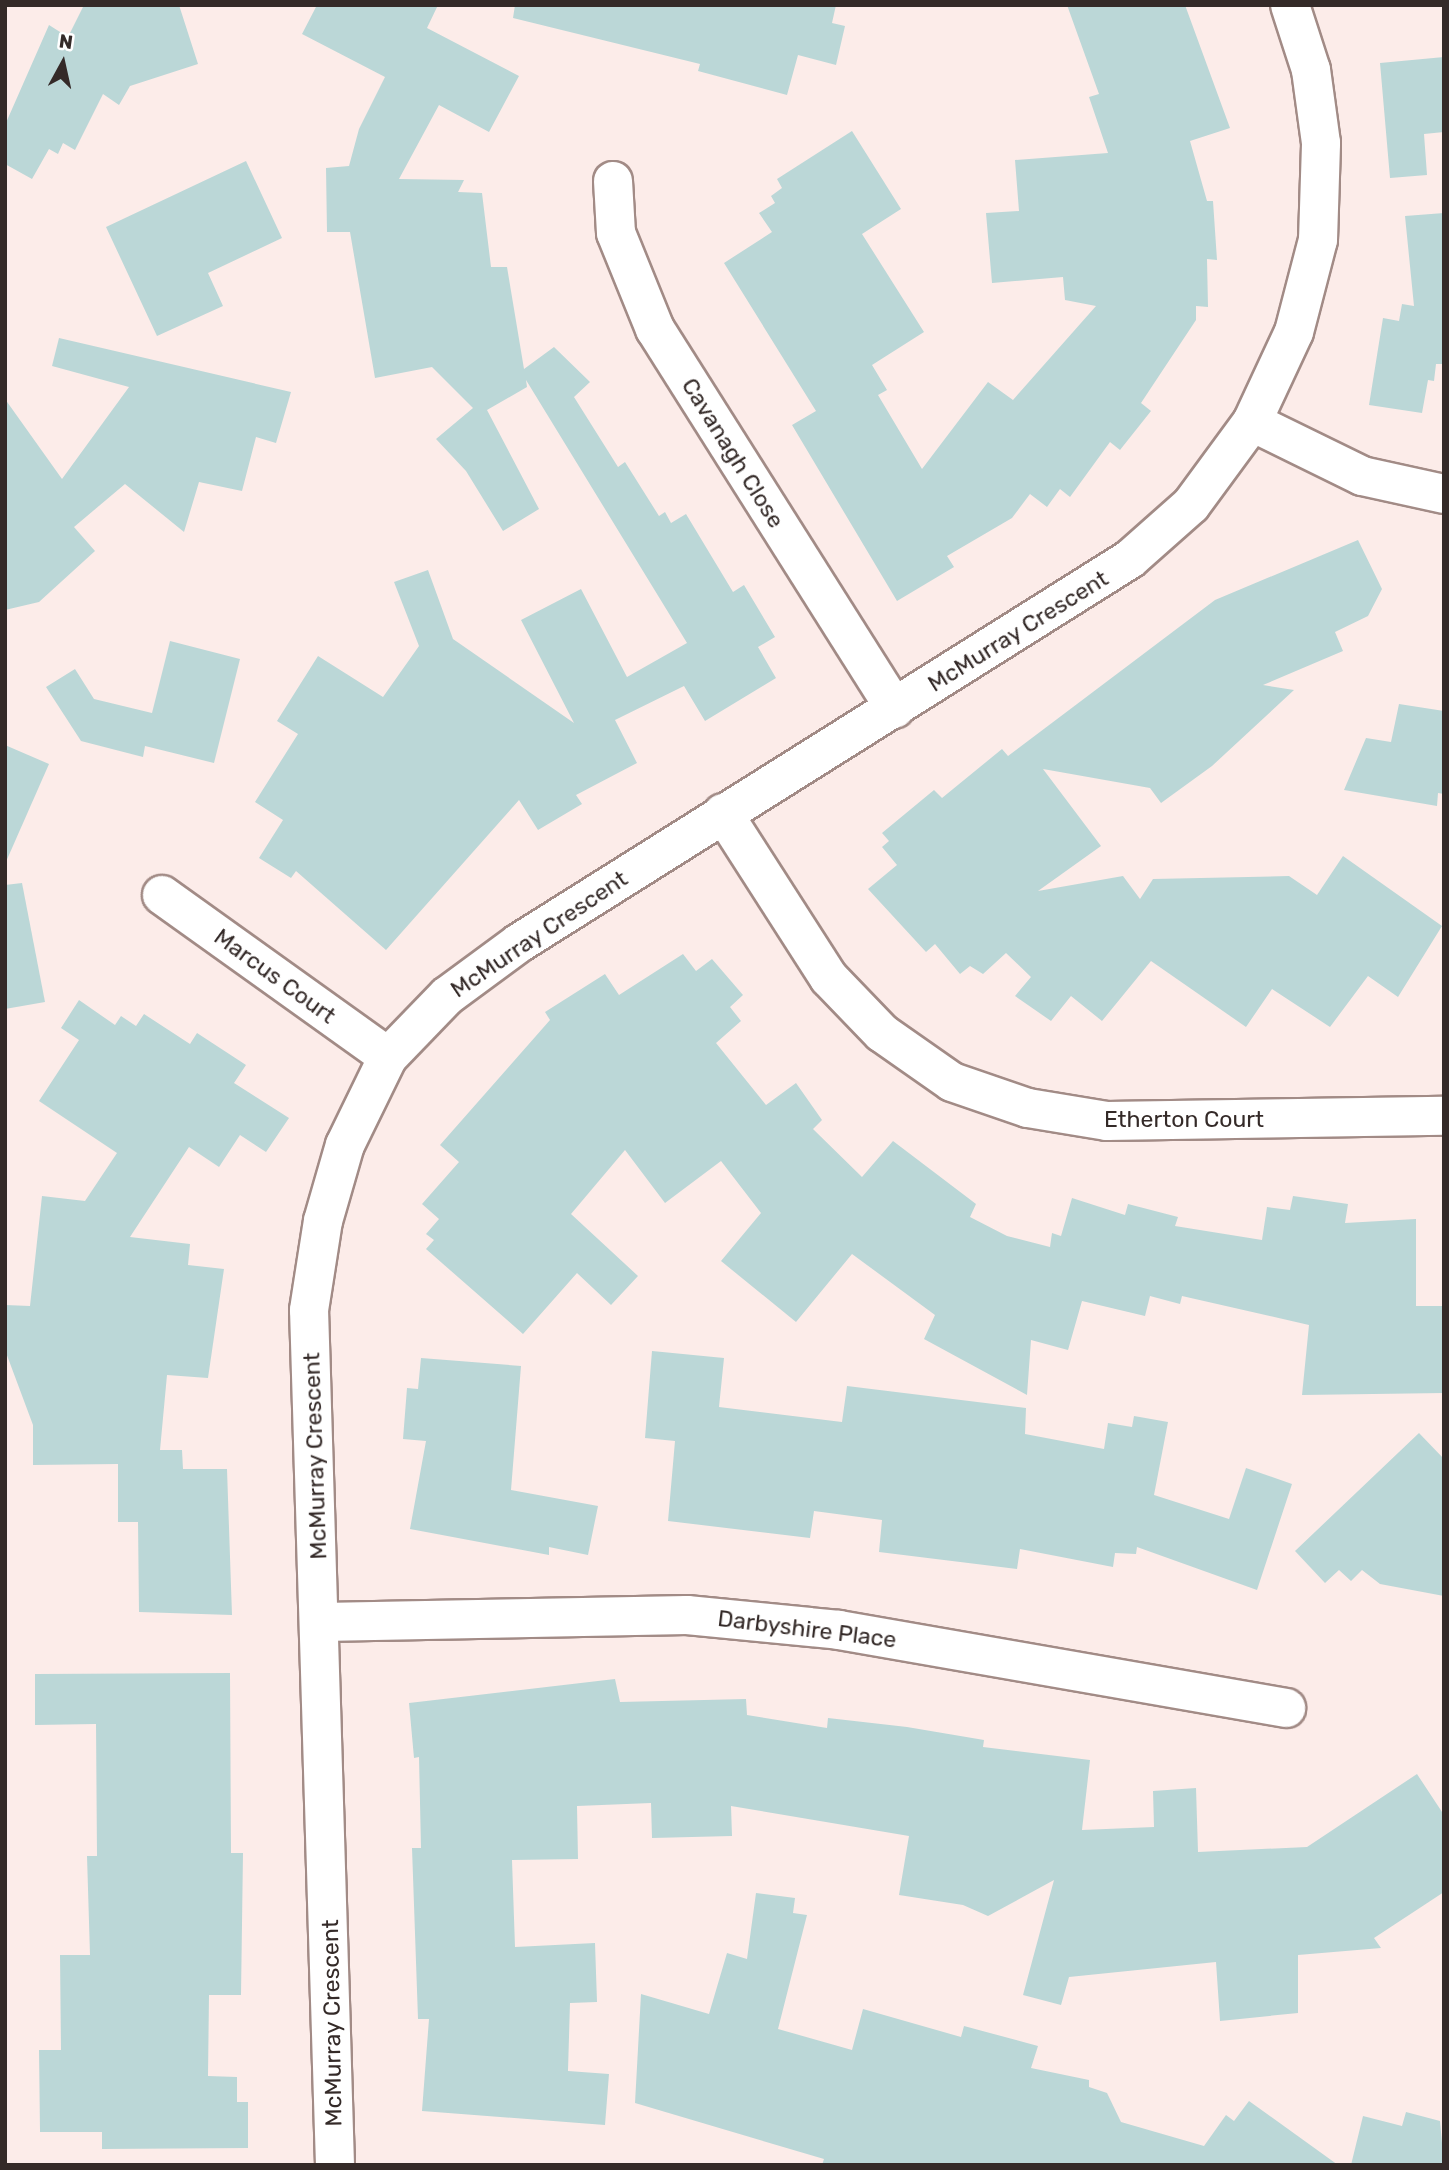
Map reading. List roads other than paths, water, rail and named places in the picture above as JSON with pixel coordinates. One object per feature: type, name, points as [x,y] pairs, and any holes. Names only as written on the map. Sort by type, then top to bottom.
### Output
[{"type":"street","name":"McMurray Crescent","points":[[335,2165],[322,1622],[309,1310],[323,1221],[345,1145],[388,1057],[447,996],[519,943],[1130,559],[1191,505],[1252,422],[1294,332],[1318,240],[1321,143],[1311,69],[1290,5]]},
{"type":"street","name":"Cavanagh Close","points":[[613,181],[616,233],[655,329],[895,709]]},
{"type":"street","points":[[1252,422],[1362,477],[1444,494]]},
{"type":"street","name":"Etherton Court","points":[[723,813],[829,978],[882,1034],[953,1082],[1028,1108],[1107,1121],[1444,1116]]},
{"type":"street","name":"Marcus Court","points":[[162,895],[388,1057]]},
{"type":"street","name":"Darbyshire Place","points":[[322,1622],[687,1615],[839,1630],[1286,1708]]}]
